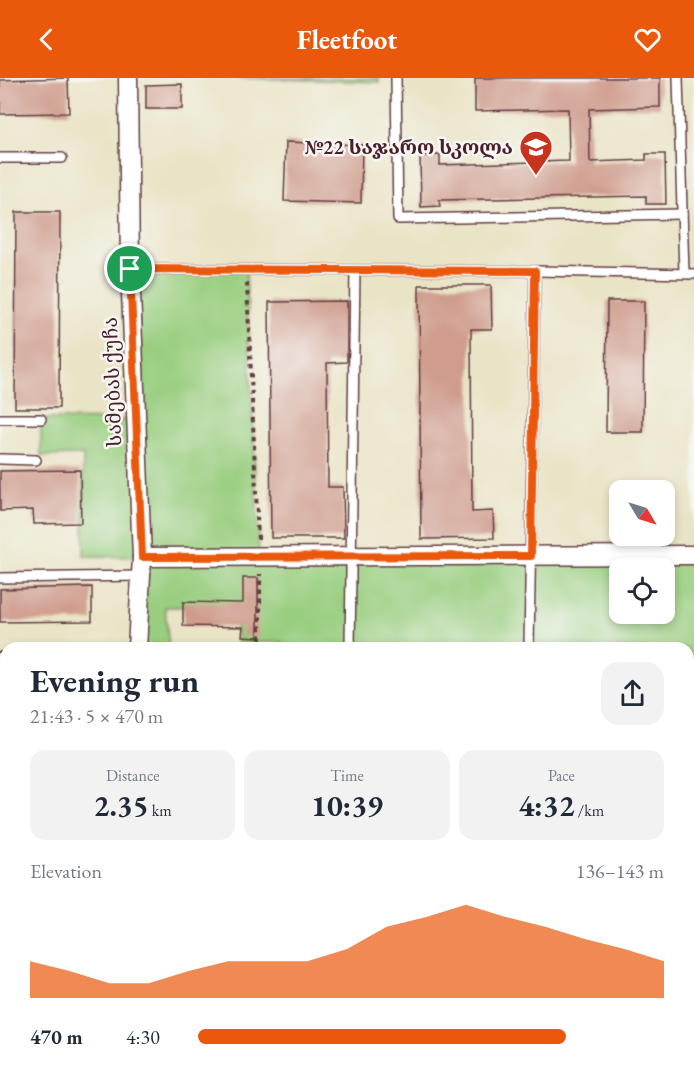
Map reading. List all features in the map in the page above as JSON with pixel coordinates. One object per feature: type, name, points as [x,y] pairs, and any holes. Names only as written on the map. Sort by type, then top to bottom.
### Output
[{"type":"street","name":"სამებას ქუჩა","points":[[128,78],[130,269],[142,557],[137,642]]},
{"type":"street","points":[[142,557],[694,555]]},
{"type":"lane","points":[[396,78],[398,219],[682,214]]},
{"type":"lane","points":[[130,269],[689,274],[682,214],[678,78]]},
{"type":"lane","points":[[0,158],[62,158]]},
{"type":"lane","points":[[350,642],[355,270]]},
{"type":"lane","points":[[529,642],[535,271]]},
{"type":"lane","points":[[0,419],[41,419]]},
{"type":"lane","points":[[0,459],[36,460]]},
{"type":"lane","points":[[0,578],[141,576]]},
{"type":"path","points":[[246,270],[261,597],[260,642]]},
{"type":"green space","points":[[237,78],[379,78],[379,82]]},
{"type":"green space","points":[[130,269],[246,270],[259,556],[694,555],[694,642],[238,642],[234,607],[165,607],[168,642],[137,642],[142,557],[84,556],[83,455],[41,456],[41,419],[136,420]]},
{"type":"building","points":[[68,78],[69,113],[0,114],[0,80]]},
{"type":"building","points":[[475,78],[660,78],[660,107],[589,109],[590,162],[646,160],[646,154],[665,154],[666,204],[646,204],[646,196],[439,200],[440,206],[421,207],[420,156],[440,155],[440,165],[569,161],[568,109],[475,111]]},
{"type":"building","points":[[182,84],[182,109],[146,109],[146,85]]},
{"type":"building","points":[[286,142],[362,145],[361,203],[284,201]]},
{"type":"building","points":[[16,212],[60,212],[59,408],[15,408]]},
{"type":"building","points":[[419,285],[491,285],[492,329],[471,329],[472,512],[493,511],[494,538],[421,539]]},
{"type":"building","points":[[347,301],[347,362],[327,363],[328,487],[343,487],[344,538],[271,538],[269,302]]},
{"type":"building","points":[[607,301],[644,301],[643,432],[606,432]]},
{"type":"building","points":[[80,470],[81,523],[34,524],[33,510],[0,511],[0,471]]},
{"type":"building","points":[[243,578],[258,578],[258,637],[242,636],[243,627],[183,626],[183,602],[243,603]]},
{"type":"building","points":[[92,587],[92,621],[0,622],[0,589]]},
{"type":"place","name":"№22 საჯარო სკოლა","points":[[536,176]]},
{"type":"route","points":[[130,269],[535,271],[531,556],[142,557],[130,269]]}]
